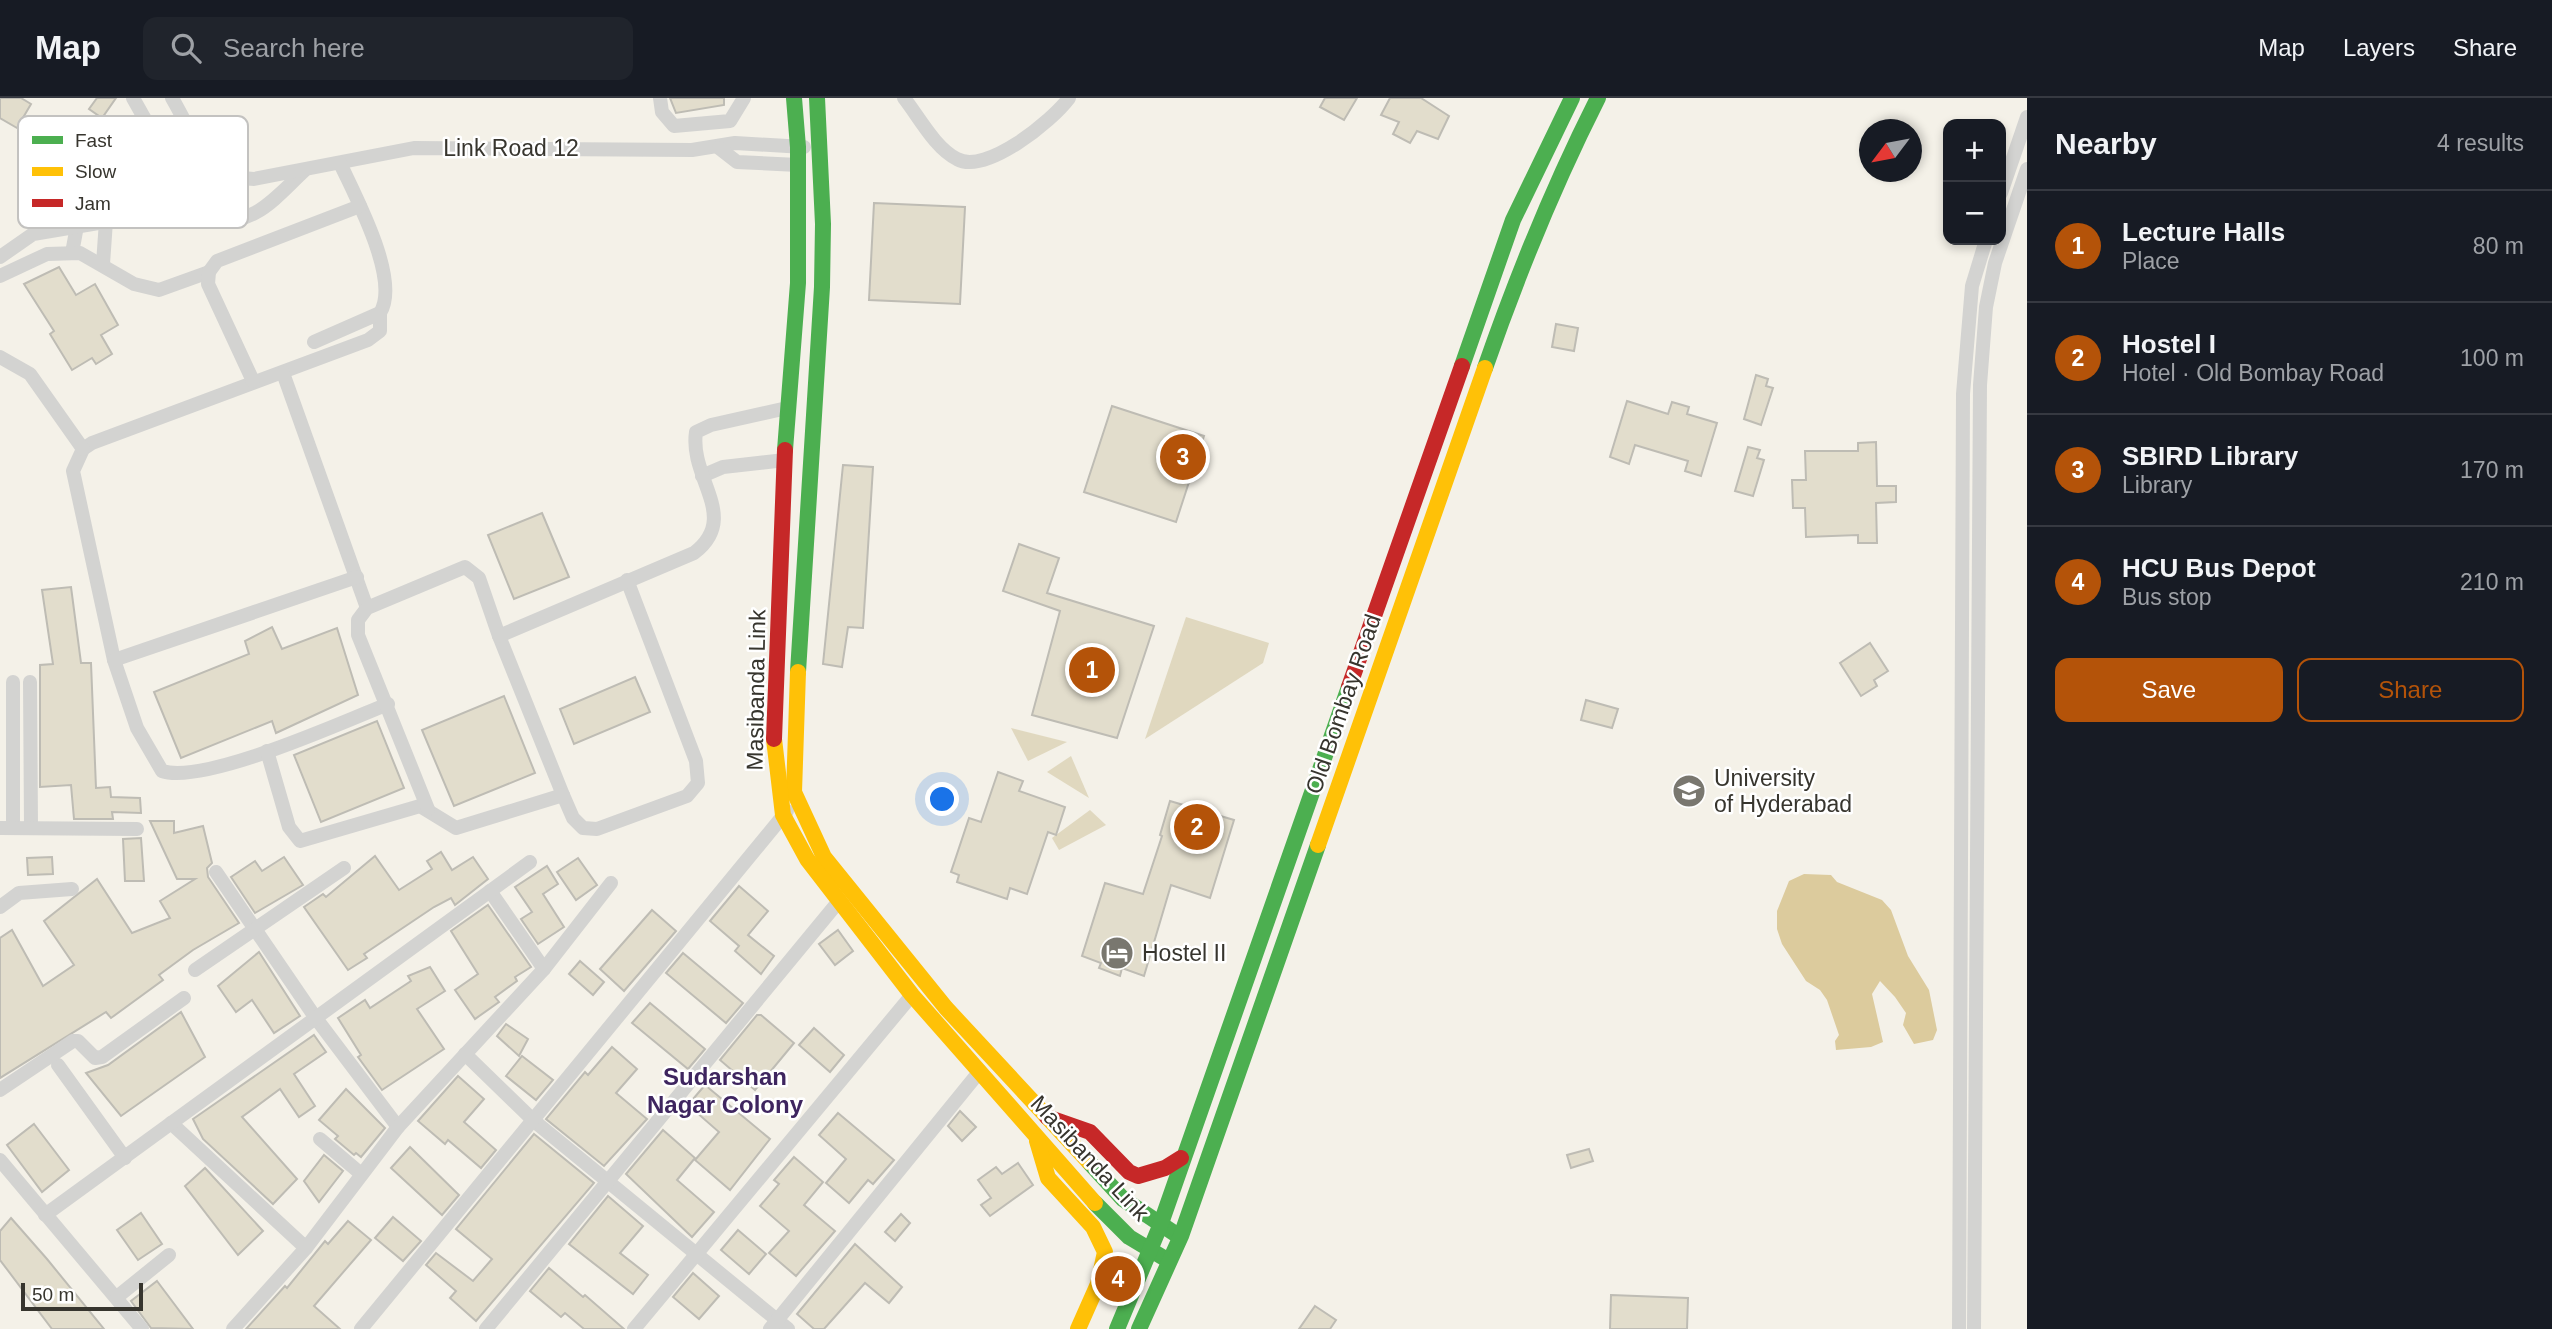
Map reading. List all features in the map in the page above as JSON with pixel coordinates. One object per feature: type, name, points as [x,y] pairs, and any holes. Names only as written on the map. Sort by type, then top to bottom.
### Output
[{"type":"main road","name":"Masibanda Link","points":[[794,98],[798,147],[798,283],[787,408],[776,710],[776,759],[783,815],[807,859],[912,995],[1114,1223],[1149,1252],[1169,1261]]},
{"type":"main road","points":[[817,98],[821,147],[822,287],[796,712],[794,781],[797,800],[824,857],[946,1008],[1123,1199],[1160,1226],[1181,1236]]},
{"type":"main road","name":"Old Bombay Road","points":[[1117,1329],[1160,1226],[1181,1158],[1395,560],[1508,232],[1572,98]]},
{"type":"main road","name":"Old Bombay Road","points":[[1139,1329],[1181,1236],[1508,302],[1565,163],[1598,98]]},
{"type":"main road","points":[[776,710],[796,712]]},
{"type":"main road","points":[[1047,1117],[1090,1132],[1129,1172],[1138,1176],[1165,1168],[1181,1158]]},
{"type":"main road","points":[[1035,1134],[1048,1178],[1093,1227],[1105,1252],[1098,1284],[1078,1329]]},
{"type":"street","points":[[133,98],[143,116]]},
{"type":"street","name":"Link Road 12","points":[[172,98],[183,116]]},
{"type":"street","points":[[660,98],[662,112],[674,126],[730,121],[744,98]]},
{"type":"street","points":[[904,98],[955,159],[977,163],[1005,150],[1032,132],[1069,98]]},
{"type":"street","points":[[2005,182],[2027,117]]},
{"type":"street","name":"Link Road 12","points":[[248,179],[414,148],[719,148],[736,143],[821,147]]},
{"type":"street","name":"Link Road 12","points":[[719,148],[737,162],[798,165]]},
{"type":"street","points":[[314,342],[380,313],[385,305],[386,279],[360,206],[340,163]]},
{"type":"street","points":[[1974,1329],[1980,385],[1986,307],[1995,263],[2027,169]]},
{"type":"street","points":[[248,218],[305,170]]},
{"type":"street","points":[[0,276],[47,254],[80,253],[134,284],[159,290],[209,272],[218,261],[360,206]]},
{"type":"street","points":[[0,257],[33,234],[66,228]]},
{"type":"street","points":[[72,253],[77,228]]},
{"type":"street","points":[[103,264],[106,228]]},
{"type":"street","points":[[1959,1329],[1962,536],[1967,337],[1972,286],[1984,245]]},
{"type":"street","points":[[209,272],[208,284],[253,381]]},
{"type":"street","points":[[380,313],[383,324],[376,336],[283,373],[253,381],[83,449],[73,471],[114,660],[137,728],[162,771],[174,774],[195,771],[267,751],[388,704]]},
{"type":"street","points":[[0,357],[30,374],[83,449]]},
{"type":"street","points":[[283,373],[367,608]]},
{"type":"street","points":[[499,636],[694,552],[707,542],[715,520],[693,451],[696,432],[711,425],[787,408]]},
{"type":"street","points":[[702,476],[723,467],[785,460]]},
{"type":"street","points":[[1962,536],[1979,536]]},
{"type":"street","points":[[428,809],[358,635],[358,620],[367,608],[465,566],[479,578],[499,636],[573,818],[583,828],[597,829],[687,796],[698,783],[696,761],[626,580]]},
{"type":"street","points":[[114,660],[357,577]]},
{"type":"street","points":[[1962,661],[1978,662]]},
{"type":"street","points":[[13,682],[6,828],[31,826],[137,829]]},
{"type":"street","points":[[30,682],[31,826]]},
{"type":"street","points":[[267,751],[289,827],[300,841],[420,806],[428,809],[445,824],[456,828],[467,827],[563,795]]},
{"type":"street","points":[[361,1329],[797,800]]},
{"type":"street","points":[[1961,849],[1977,851]]},
{"type":"street","points":[[45,1215],[530,862]]},
{"type":"street","points":[[195,970],[344,868]]},
{"type":"street","points":[[216,872],[315,1017],[398,1126]]},
{"type":"street","points":[[233,1329],[306,1248],[398,1126],[544,969],[611,883]]},
{"type":"street","points":[[0,907],[19,894],[72,889]]},
{"type":"street","points":[[490,891],[544,969]]},
{"type":"street","points":[[486,1329],[606,1180],[839,901]]},
{"type":"street","points":[[634,1329],[696,1251],[912,995]]},
{"type":"street","points":[[0,1090],[73,1041],[78,1041],[95,1058],[102,1057],[184,998]]},
{"type":"street","points":[[465,1054],[534,1121],[696,1251],[778,1326],[980,1071]]},
{"type":"street","points":[[58,1065],[125,1158]]},
{"type":"street","points":[[171,1123],[306,1248]]},
{"type":"street","points":[[320,1139],[360,1173]]},
{"type":"street","points":[[0,1160],[142,1329]]},
{"type":"street","points":[[117,1297],[169,1255]]},
{"type":"shaded area","points":[[1186,617],[1269,643],[1263,663],[1145,739]]},
{"type":"shaded area","points":[[1011,728],[1067,742],[1028,761]]},
{"type":"shaded area","points":[[1071,756],[1089,798],[1047,772]]},
{"type":"shaded area","points":[[1090,810],[1106,825],[1059,850],[1052,838]]},
{"type":"shaded area","points":[[1804,874],[1831,875],[1837,882],[1882,900],[1891,910],[1908,956],[1929,990],[1937,1030],[1933,1040],[1914,1044],[1903,1025],[1906,1013],[1880,981],[1872,994],[1883,1042],[1871,1047],[1836,1050],[1835,1041],[1839,1035],[1827,1000],[1820,990],[1806,981],[1782,944],[1777,929],[1777,911],[1789,881]]},
{"type":"building","points":[[0,98],[21,98],[31,104],[24,116],[18,116],[17,128],[0,118]]},
{"type":"building","points":[[97,98],[116,98],[103,116],[89,109]]},
{"type":"building","points":[[670,98],[724,98],[724,105],[676,113]]},
{"type":"building","points":[[1325,98],[1357,98],[1344,120],[1320,107]]},
{"type":"building","points":[[1390,98],[1421,98],[1449,116],[1438,139],[1417,131],[1410,143],[1393,134],[1399,122],[1381,115]]},
{"type":"building","points":[[874,203],[965,207],[960,304],[869,300]]},
{"type":"building","points":[[59,267],[76,295],[95,284],[118,325],[101,335],[112,354],[96,364],[92,358],[72,370],[50,334],[54,331],[24,284]]},
{"type":"building","points":[[1556,324],[1578,328],[1574,351],[1552,347]]},
{"type":"building","points":[[1756,375],[1768,379],[1766,386],[1773,388],[1761,425],[1744,419]]},
{"type":"building","points":[[1627,401],[1668,414],[1672,402],[1689,407],[1687,414],[1717,423],[1701,476],[1685,471],[1688,461],[1635,445],[1629,464],[1610,457]]},
{"type":"building","points":[[1112,406],[1204,436],[1176,522],[1084,492]]},
{"type":"building","points":[[1876,442],[1877,486],[1896,486],[1896,502],[1876,503],[1877,543],[1858,543],[1858,535],[1806,537],[1805,508],[1793,508],[1792,480],[1806,480],[1805,451],[1858,451],[1858,443]]},
{"type":"building","points":[[1748,447],[1760,450],[1757,458],[1764,460],[1753,496],[1735,491]]},
{"type":"building","points":[[843,465],[873,467],[863,628],[848,627],[842,667],[823,664]]},
{"type":"building","points":[[542,513],[569,577],[514,599],[488,535]]},
{"type":"building","points":[[1019,544],[1059,558],[1047,593],[1154,626],[1117,738],[1032,715],[1060,611],[1003,591]]},
{"type":"building","points":[[71,587],[81,663],[91,663],[96,788],[110,787],[111,797],[140,798],[141,813],[112,812],[113,819],[74,819],[71,785],[40,787],[40,665],[53,664],[42,590]]},
{"type":"building","points":[[272,627],[282,649],[337,628],[358,695],[276,733],[272,721],[181,758],[154,692],[249,654],[245,641]]},
{"type":"building","points":[[1870,643],[1888,671],[1874,680],[1877,686],[1861,696],[1840,663]]},
{"type":"building","points":[[635,677],[650,712],[574,744],[560,709]]},
{"type":"building","points":[[504,696],[535,773],[454,806],[422,730]]},
{"type":"building","points":[[1586,700],[1618,709],[1612,728],[1581,720]]},
{"type":"building","points":[[377,721],[404,788],[321,822],[294,755]]},
{"type":"building","points":[[998,772],[1023,781],[1019,791],[1065,807],[1056,835],[1048,832],[1027,894],[1010,888],[1007,899],[957,882],[959,875],[951,872],[969,818],[981,822]]},
{"type":"building","points":[[1170,801],[1234,820],[1210,898],[1171,885],[1144,976],[1122,968],[1120,976],[1099,968],[1101,963],[1082,956],[1105,883],[1143,894]]},
{"type":"building","points":[[150,821],[174,821],[174,833],[203,826],[212,863],[207,868],[208,877],[239,923],[193,950],[159,975],[163,980],[111,1018],[106,1012],[0,1078],[0,938],[12,930],[43,986],[74,965],[44,921],[97,879],[132,933],[170,918],[160,901],[195,879],[177,879]]},
{"type":"building","points":[[141,838],[144,881],[125,881],[123,839]]},
{"type":"building","points":[[441,852],[452,870],[473,857],[488,879],[455,905],[451,898],[434,907],[364,954],[367,958],[348,970],[304,907],[323,894],[326,897],[375,856],[399,890],[432,869],[427,861]]},
{"type":"building","points":[[52,857],[53,874],[28,875],[27,858]]},
{"type":"building","points":[[284,857],[303,885],[255,913],[231,877],[255,861],[262,871]]},
{"type":"building","points":[[578,858],[597,885],[576,900],[557,872]]},
{"type":"building","points":[[547,866],[558,884],[543,894],[564,927],[538,944],[521,919],[532,912],[515,887]]},
{"type":"building","points":[[739,886],[768,911],[748,935],[774,956],[761,974],[735,951],[739,946],[710,921]]},
{"type":"building","points":[[488,905],[531,967],[515,977],[517,981],[495,997],[499,1002],[475,1019],[455,990],[478,974],[451,931]]},
{"type":"building","points":[[652,910],[676,931],[624,991],[600,969]]},
{"type":"building","points":[[838,930],[853,951],[835,965],[819,944]]},
{"type":"building","points":[[259,952],[300,1016],[274,1033],[252,1000],[236,1012],[218,986]]},
{"type":"building","points":[[683,953],[743,1003],[726,1023],[666,973]]},
{"type":"building","points":[[580,961],[604,982],[593,995],[569,974]]},
{"type":"building","points":[[430,967],[445,991],[417,1009],[444,1049],[382,1090],[358,1057],[361,1055],[338,1018],[365,1000],[370,1008],[411,981],[408,976]]},
{"type":"building","points":[[650,1003],[705,1049],[688,1069],[632,1023]]},
{"type":"building","points":[[181,1012],[205,1057],[121,1116],[86,1073],[108,1065]]},
{"type":"building","points":[[757,1015],[761,1015],[794,1043],[755,1090],[720,1060]]},
{"type":"building","points":[[506,1024],[528,1039],[519,1056],[497,1036]]},
{"type":"building","points":[[814,1028],[844,1055],[830,1072],[799,1045]]},
{"type":"building","points":[[314,1035],[326,1052],[294,1074],[315,1106],[299,1117],[280,1089],[242,1117],[297,1179],[273,1204],[203,1139],[193,1119]]},
{"type":"building","points":[[612,1047],[637,1069],[616,1093],[647,1119],[604,1166],[546,1119],[585,1072],[588,1075]]},
{"type":"building","points":[[522,1056],[553,1080],[536,1100],[506,1076]]},
{"type":"building","points":[[458,1076],[484,1099],[464,1122],[496,1150],[481,1168],[448,1140],[445,1144],[418,1121]]},
{"type":"building","points":[[705,1085],[770,1139],[730,1190],[695,1160],[719,1132],[688,1105]]},
{"type":"building","points":[[346,1089],[385,1128],[361,1157],[356,1153],[354,1155],[335,1139],[338,1136],[319,1120]]},
{"type":"building","points":[[960,1111],[976,1127],[962,1141],[948,1126]]},
{"type":"building","points":[[838,1113],[894,1160],[873,1184],[868,1180],[849,1203],[826,1183],[846,1159],[819,1135]]},
{"type":"building","points":[[34,1124],[69,1170],[42,1192],[7,1145]]},
{"type":"building","points":[[663,1130],[695,1158],[677,1180],[714,1212],[692,1237],[626,1174]]},
{"type":"building","points":[[534,1134],[594,1183],[476,1321],[450,1298],[456,1291],[426,1265],[436,1253],[473,1281],[492,1259],[456,1229]]},
{"type":"building","points":[[410,1147],[459,1195],[442,1215],[391,1168]]},
{"type":"building","points":[[1589,1149],[1593,1161],[1571,1168],[1567,1155]]},
{"type":"building","points":[[324,1155],[343,1171],[319,1202],[304,1181]]},
{"type":"building","points":[[794,1157],[823,1182],[804,1205],[835,1231],[796,1276],[769,1253],[789,1231],[760,1206],[779,1184],[774,1180]]},
{"type":"building","points":[[1018,1163],[1033,1185],[990,1216],[981,1205],[991,1198],[978,1180],[996,1167],[1002,1174]]},
{"type":"building","points":[[205,1168],[263,1231],[238,1255],[185,1186]]},
{"type":"building","points":[[608,1196],[643,1226],[620,1253],[648,1275],[633,1294],[569,1244]]},
{"type":"building","points":[[141,1213],[162,1244],[138,1260],[117,1230]]},
{"type":"building","points":[[901,1214],[910,1223],[895,1241],[885,1232]]},
{"type":"building","points":[[393,1217],[421,1241],[403,1261],[375,1238]]},
{"type":"building","points":[[11,1218],[104,1329],[52,1329],[0,1260],[0,1231]]},
{"type":"building","points":[[348,1221],[371,1240],[314,1306],[340,1329],[246,1329],[285,1286],[287,1288],[325,1241],[328,1244]]},
{"type":"building","points":[[738,1230],[766,1254],[749,1274],[721,1250]]},
{"type":"building","points":[[855,1244],[902,1287],[889,1303],[865,1283],[824,1329],[814,1329],[797,1314]]},
{"type":"building","points":[[549,1268],[624,1329],[584,1329],[565,1313],[561,1317],[530,1291]]},
{"type":"building","points":[[693,1273],[719,1296],[699,1319],[673,1297]]},
{"type":"building","points":[[157,1281],[193,1329],[151,1328],[131,1301]]},
{"type":"building","points":[[1611,1295],[1688,1298],[1687,1329],[1610,1329]]},
{"type":"building","points":[[1315,1306],[1336,1320],[1330,1329],[1299,1329]]},
{"type":"traffic: fast","points":[[785,450],[798,283],[798,147],[794,98]]},
{"type":"traffic: fast","points":[[798,672],[822,287],[823,224],[817,98]]},
{"type":"traffic: fast","points":[[1462,366],[1513,220],[1572,98]]},
{"type":"traffic: fast","points":[[1485,368],[1537,231],[1598,98]]},
{"type":"traffic: fast","points":[[1117,1329],[1160,1226],[1349,687]]},
{"type":"traffic: fast","points":[[1139,1329],[1181,1236],[1318,845]]},
{"type":"traffic: fast","points":[[1089,1162],[1123,1199],[1174,1233]]},
{"type":"traffic: fast","points":[[1095,1203],[1129,1237],[1164,1258]]},
{"type":"traffic: slow","points":[[1318,845],[1485,368]]},
{"type":"traffic: slow","points":[[798,672],[794,792],[824,857],[946,1008],[1089,1162]]},
{"type":"traffic: slow","points":[[774,739],[783,815],[807,859],[912,995],[1095,1203]]},
{"type":"traffic: slow","points":[[1037,1141],[1048,1178],[1093,1227],[1105,1252],[1098,1284],[1078,1329]]},
{"type":"traffic: jam","points":[[1349,687],[1462,366]]},
{"type":"traffic: jam","points":[[774,739],[785,450]]},
{"type":"traffic: jam","points":[[1047,1117],[1090,1132],[1129,1172],[1138,1176],[1165,1168],[1181,1158]]},
{"type":"place","name":"SBIRD Library","points":[[1183,457]]},
{"type":"place","name":"Lecture Halls","points":[[1092,670]]},
{"type":"place","name":"University of Hyderabad","points":[[1689,791]]},
{"type":"place","name":"Hostel I","points":[[1197,827]]},
{"type":"place","name":"Hostel II","points":[[1117,953]]},
{"type":"place","name":"HCU Bus Depot","points":[[1118,1279]]},
{"type":"district","name":"Sudarshan Nagar Colony","points":[[725,1090]]}]
